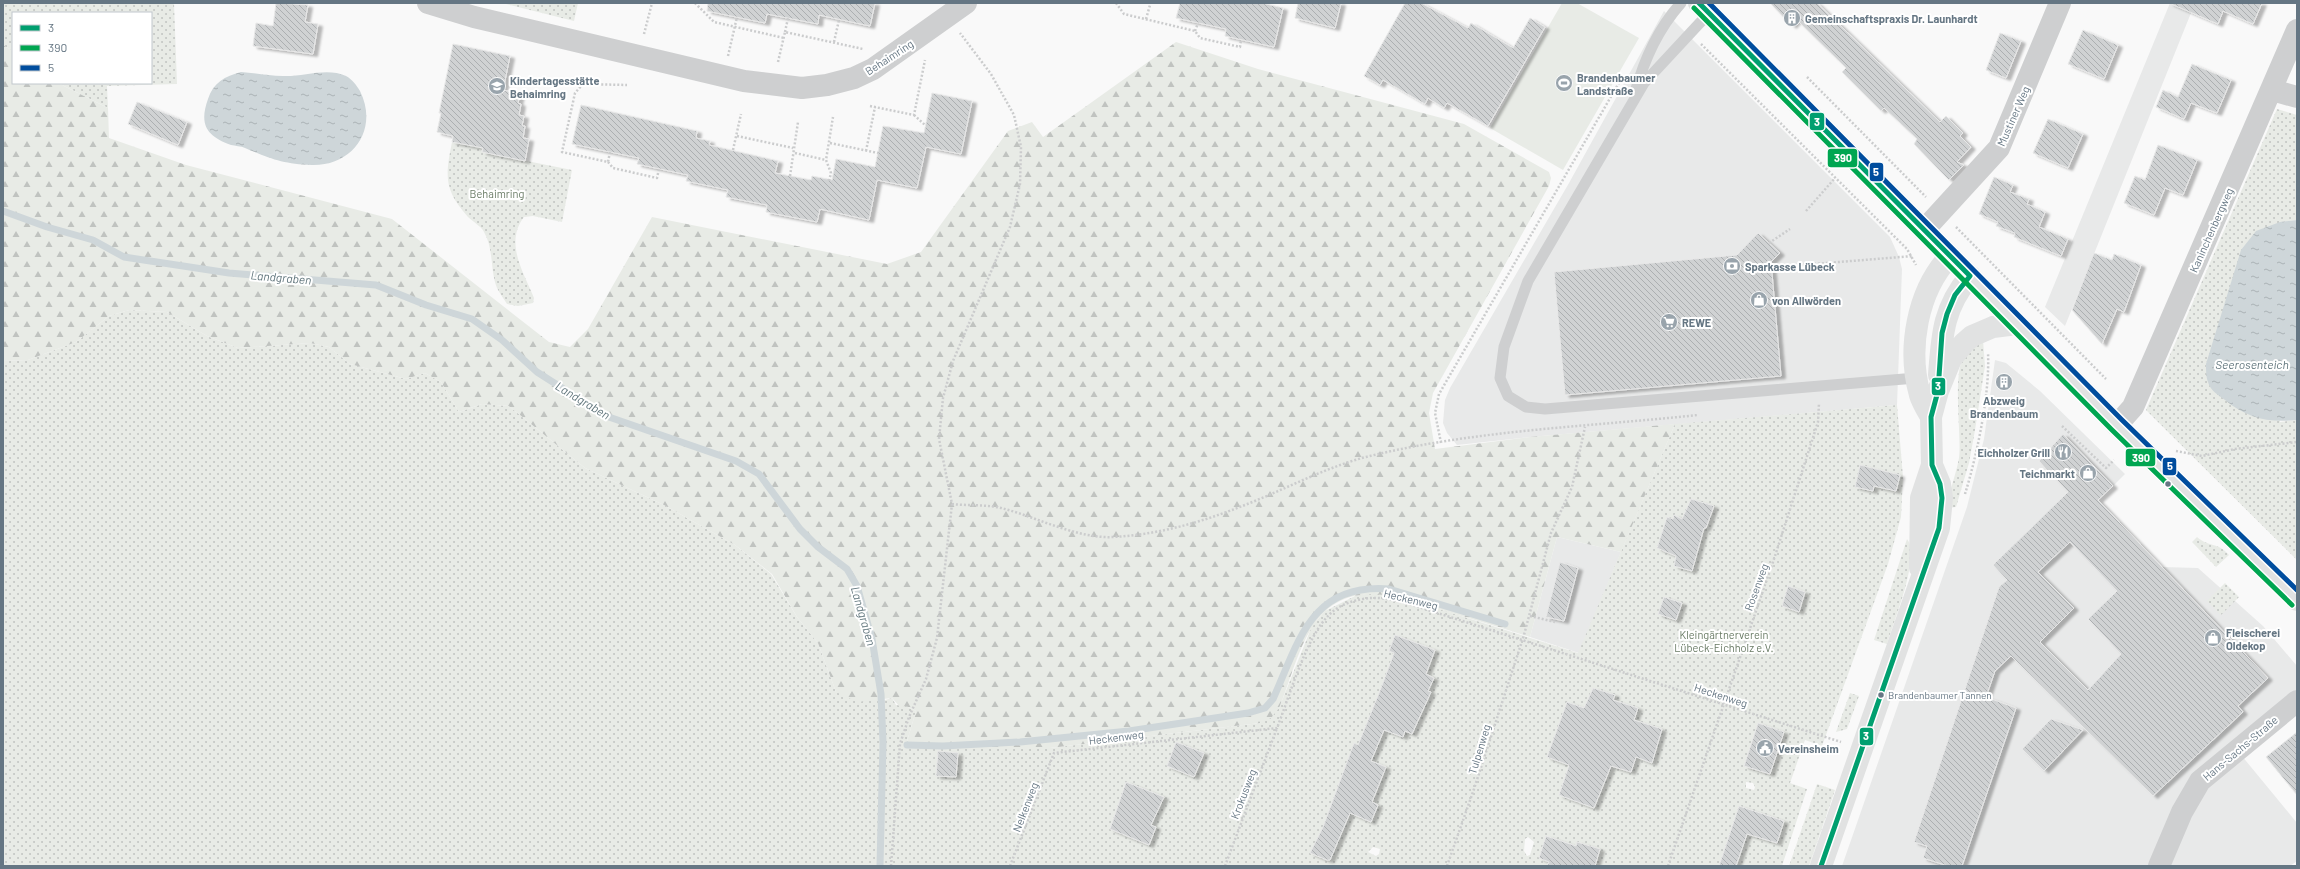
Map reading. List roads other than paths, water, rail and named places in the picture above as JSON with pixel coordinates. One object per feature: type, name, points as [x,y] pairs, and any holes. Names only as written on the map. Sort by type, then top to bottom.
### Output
[{"type":"street","name":"Behaimring","points":[[428,3],[474,17],[744,81],[802,88],[827,85],[854,78],[873,69],[966,3]]},
{"type":"street","name":"Mustiner Weg","points":[[1924,230],[1999,148],[2060,3]]},
{"type":"street","points":[[1704,8],[2117,425],[2296,598]]},
{"type":"street","name":"Kaninchenbergweg","points":[[2117,425],[2133,407],[2297,30]]},
{"type":"street","points":[[2272,90],[2297,97]]},
{"type":"street","points":[[1931,417],[1921,397],[1916,378],[1918,324],[1924,300],[1938,269],[1950,256]]},
{"type":"street","points":[[1938,391],[1942,334],[1947,314],[1955,295],[1970,276]]},
{"type":"street","points":[[1821,866],[1920,580],[1921,498],[1932,465],[1931,417],[1938,391],[1951,359],[1972,336],[1993,327],[2017,324]]},
{"type":"street","name":"Hans-Sachs-Straße","points":[[2159,866],[2182,812],[2200,781],[2297,701]]},
{"type":"lane","points":[[1632,102],[1645,60],[1654,41],[1671,14],[1681,3]]},
{"type":"lane","points":[[1704,8],[1644,83],[1528,281],[1504,347],[1500,378],[1508,396],[1526,407],[1545,409],[1916,378],[1938,391]]},
{"type":"water","points":[[241,72],[272,76],[291,76],[331,72],[339,73],[348,77],[360,91],[365,105],[366,119],[364,131],[358,143],[350,152],[339,159],[327,164],[312,165],[277,160],[243,147],[231,145],[216,138],[207,128],[204,115],[210,93],[220,81]]},
{"type":"water","name":"Seerosenteich","points":[[2297,220],[2297,420],[2267,420],[2241,411],[2215,392],[2207,380],[2206,364],[2241,250],[2256,231],[2280,222]]},
{"type":"waterway","name":"Landgraben","points":[[3,211],[47,227],[93,240],[124,257],[229,273],[376,285],[426,305],[472,319],[502,340],[537,372],[606,416],[736,461],[759,474],[800,529],[818,547],[847,569],[857,586],[872,639],[881,694],[883,743],[880,866]]},
{"type":"waterway","points":[[907,745],[943,746],[1020,742],[1129,731],[1248,713],[1265,708],[1273,699],[1291,656],[1312,620],[1325,606],[1342,596],[1363,590],[1389,589],[1505,624]]},
{"type":"place","name":"Gemeinschaftspraxis Dr. Launhardt","points":[[1792,18]]},
{"type":"place","name":"Brandenbaumer Landstraße","points":[[1564,83]]},
{"type":"place","name":"Kindertagesstätte Behaimring","points":[[497,86]]},
{"type":"place","name":"Sparkasse Lübeck","points":[[1732,266]]},
{"type":"place","name":"von Allwörden","points":[[1759,300]]},
{"type":"place","name":"REWE","points":[[1669,322]]},
{"type":"place","name":"Abzweig Brandenbaum","points":[[2004,382]]},
{"type":"place","name":"Eichholzer Grill","points":[[2063,452]]},
{"type":"place","name":"Teichmarkt","points":[[2088,473]]},
{"type":"place","name":"Fleischerei Oldekop","points":[[2213,638]]},
{"type":"place","name":"Brandenbaumer Tannen","points":[[1881,695]]},
{"type":"place","name":"Vereinsheim","points":[[1765,748]]},
{"type":"park label","name":"Kleingärtnerverein Lübeck-Eichholz e.V.","points":[[1724,640]]}]
